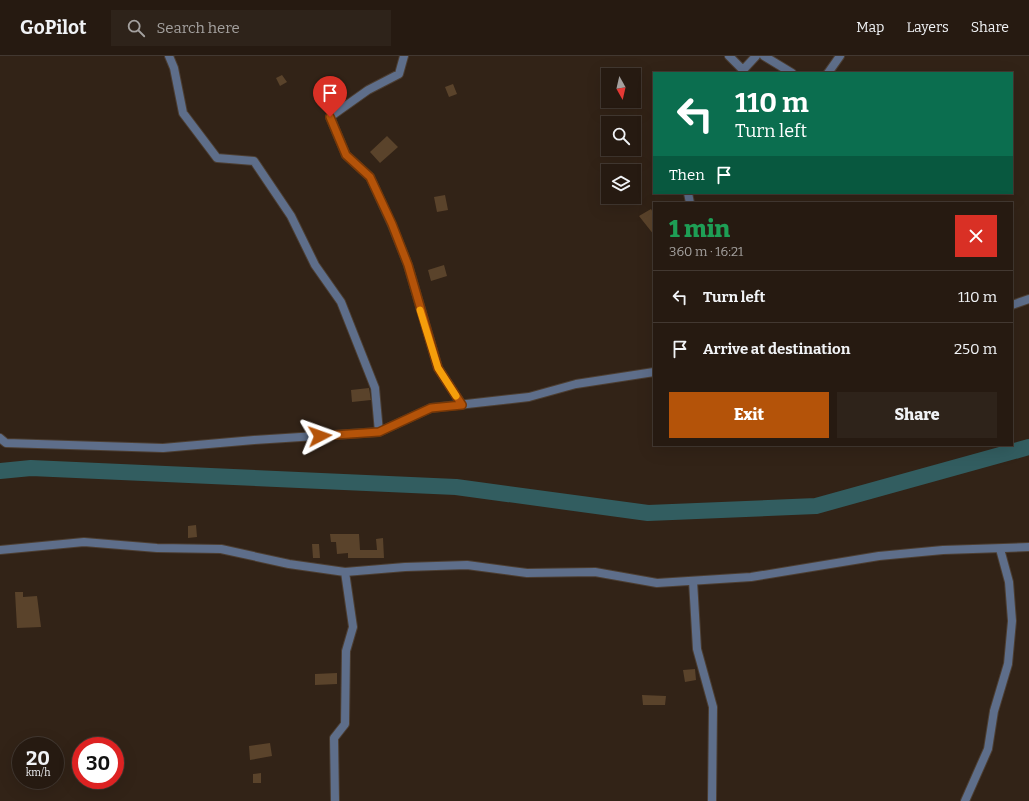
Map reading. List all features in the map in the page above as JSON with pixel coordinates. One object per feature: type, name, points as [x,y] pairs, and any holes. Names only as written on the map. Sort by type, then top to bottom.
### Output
[{"type":"street","points":[[168,56],[174,68],[183,113],[217,158],[254,161],[291,216],[316,265],[341,302],[375,388],[379,432]]},
{"type":"street","points":[[404,56],[399,74],[368,90],[330,117],[346,155],[370,177],[392,224],[408,265],[438,368],[462,405]]},
{"type":"street","points":[[729,56],[743,72],[756,56]]},
{"type":"street","points":[[764,56],[790,72]]},
{"type":"street","points":[[829,72],[840,56]]},
{"type":"street","points":[[1013,305],[1029,300]]},
{"type":"street","points":[[0,438],[6,443],[163,448],[254,440],[379,432],[431,408],[529,398],[576,384],[653,372]]},
{"type":"street","points":[[0,550],[84,542],[157,548],[221,549],[289,564],[345,572],[405,567],[467,565],[527,573],[595,572],[657,583],[751,577],[880,556],[943,550],[1029,547]]},
{"type":"street","points":[[965,801],[988,749],[994,710],[1008,664],[1012,621],[1009,582],[1000,549]]},
{"type":"street","points":[[336,801],[334,738],[345,724],[346,651],[353,627],[345,572]]},
{"type":"street","points":[[693,581],[697,649],[713,707],[712,801]]},
{"type":"building","points":[[282,75],[287,82],[280,86],[276,78]]},
{"type":"building","points":[[453,84],[457,94],[449,97],[445,87]]},
{"type":"building","points":[[387,136],[398,147],[380,163],[370,152]]},
{"type":"building","points":[[445,195],[448,210],[437,212],[434,197]]},
{"type":"building","points":[[651,209],[653,212],[653,234],[639,216]]},
{"type":"building","points":[[444,265],[447,276],[431,281],[428,270]]},
{"type":"building","points":[[369,388],[371,400],[352,402],[351,390]]},
{"type":"building","points":[[196,525],[197,537],[188,538],[188,526]]},
{"type":"building","points":[[330,534],[359,534],[360,550],[377,550],[376,539],[383,538],[384,558],[348,558],[348,553],[337,554],[336,542],[331,542]]},
{"type":"building","points":[[312,544],[319,544],[320,558],[313,558]]},
{"type":"building","points":[[15,592],[23,592],[23,597],[37,596],[41,627],[17,628]]},
{"type":"building","points":[[695,669],[696,680],[685,682],[683,670]]},
{"type":"building","points":[[337,673],[337,684],[315,685],[315,674]]},
{"type":"building","points":[[642,695],[666,696],[665,705],[643,705]]},
{"type":"building","points":[[270,743],[272,756],[250,760],[249,746]]},
{"type":"building","points":[[261,773],[261,783],[253,783],[253,774]]},
{"type":"waterway","points":[[0,471],[31,468],[456,487],[648,513],[816,506],[1029,447]]},
{"type":"slow traffic","points":[[420,310],[438,368],[456,396]]},
{"type":"route","points":[[320,436],[379,432],[431,408],[462,405],[438,368],[422,318],[408,265],[392,224],[370,177],[346,155],[330,117]]}]
